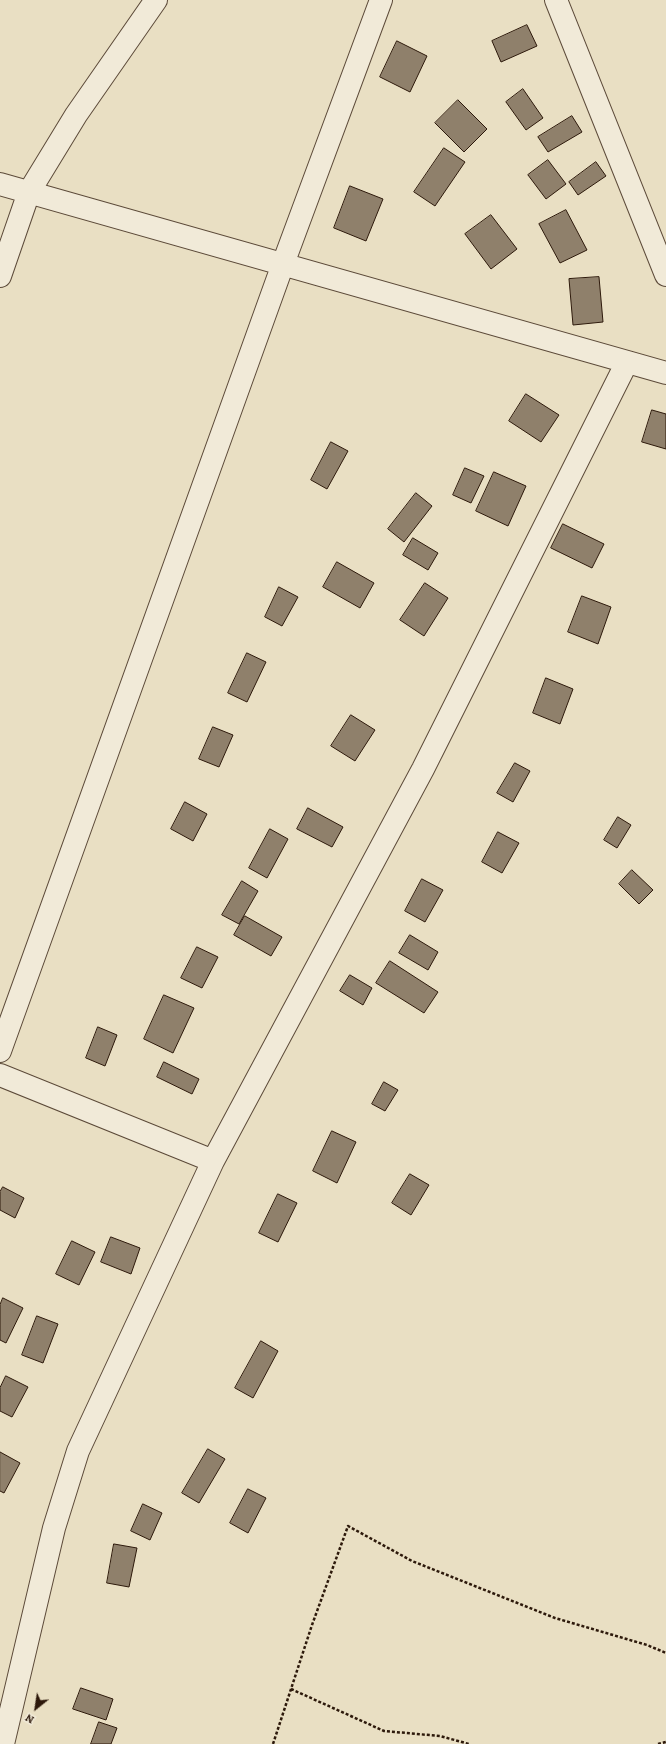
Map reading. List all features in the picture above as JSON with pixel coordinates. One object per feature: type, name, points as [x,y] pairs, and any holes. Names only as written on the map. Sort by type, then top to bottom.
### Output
[{"type":"street","points":[[0,276],[29,192],[76,115],[156,0]]},
{"type":"street","points":[[0,1051],[283,264],[381,0]]},
{"type":"street","points":[[556,0],[666,275]]},
{"type":"street","points":[[0,184],[666,373]]},
{"type":"street","points":[[3,1744],[54,1528],[78,1451],[213,1161],[423,769],[627,362]]},
{"type":"street","points":[[0,1075],[213,1161]]},
{"type":"path","points":[[273,1744],[312,1625],[348,1526],[412,1562],[555,1618],[647,1645],[666,1653]]},
{"type":"path","points":[[291,1690],[384,1731],[440,1736],[469,1744]]},
{"type":"path","points":[[658,1744],[666,1742]]},
{"type":"building","points":[[527,25],[537,46],[501,62],[492,41]]},
{"type":"building","points":[[397,41],[427,56],[410,92],[380,77]]},
{"type":"building","points":[[523,89],[543,118],[526,130],[506,102]]},
{"type":"building","points":[[458,100],[487,129],[464,152],[435,123]]},
{"type":"building","points":[[572,116],[582,132],[548,152],[538,137]]},
{"type":"building","points":[[444,148],[465,162],[435,206],[414,192]]},
{"type":"building","points":[[548,160],[566,184],[546,199],[528,175]]},
{"type":"building","points":[[596,162],[606,176],[578,195],[569,182]]},
{"type":"building","points":[[350,186],[383,199],[366,241],[334,228]]},
{"type":"building","points":[[566,210],[587,250],[560,263],[539,224]]},
{"type":"building","points":[[491,215],[517,249],[491,269],[465,234]]},
{"type":"building","points":[[599,277],[603,322],[573,325],[569,279]]},
{"type":"building","points":[[526,394],[559,415],[541,442],[509,421]]},
{"type":"building","points":[[652,410],[666,414],[666,449],[642,442]]},
{"type":"building","points":[[331,442],[348,451],[327,489],[311,480]]},
{"type":"building","points":[[465,468],[484,476],[471,503],[453,495]]},
{"type":"building","points":[[494,472],[526,486],[508,526],[476,511]]},
{"type":"building","points":[[416,493],[432,506],[404,542],[388,529]]},
{"type":"building","points":[[563,524],[604,544],[592,568],[551,548]]},
{"type":"building","points":[[413,538],[438,553],[428,570],[403,555]]},
{"type":"building","points":[[337,562],[374,583],[360,608],[323,587]]},
{"type":"building","points":[[425,583],[448,598],[424,636],[400,620]]},
{"type":"building","points":[[279,587],[298,597],[282,626],[265,617]]},
{"type":"building","points":[[582,596],[611,607],[598,644],[568,632]]},
{"type":"building","points":[[247,653],[266,662],[247,702],[228,693]]},
{"type":"building","points":[[546,678],[573,689],[560,724],[533,713]]},
{"type":"building","points":[[351,715],[375,730],[355,761],[331,746]]},
{"type":"building","points":[[213,727],[233,735],[219,767],[199,759]]},
{"type":"building","points":[[515,763],[530,771],[513,802],[497,793]]},
{"type":"building","points":[[185,802],[207,814],[193,841],[171,829]]},
{"type":"building","points":[[308,808],[343,827],[332,847],[297,829]]},
{"type":"building","points":[[618,817],[631,825],[617,848],[604,840]]},
{"type":"building","points":[[270,829],[288,839],[267,878],[249,868]]},
{"type":"building","points":[[498,832],[519,843],[502,873],[482,862]]},
{"type":"building","points":[[632,870],[653,890],[639,904],[619,884]]},
{"type":"building","points":[[422,879],[443,890],[425,922],[405,911]]},
{"type":"building","points":[[242,881],[258,891],[239,924],[222,915]]},
{"type":"building","points":[[245,916],[282,937],[271,956],[234,935]]},
{"type":"building","points":[[410,935],[438,952],[428,970],[399,953]]},
{"type":"building","points":[[197,947],[218,957],[202,988],[181,978]]},
{"type":"building","points":[[390,961],[438,992],[424,1013],[376,983]]},
{"type":"building","points":[[350,975],[372,988],[363,1005],[340,991]]},
{"type":"building","points":[[164,995],[194,1008],[173,1053],[144,1039]]},
{"type":"building","points":[[98,1027],[117,1035],[105,1066],[86,1058]]},
{"type":"building","points":[[164,1062],[199,1079],[192,1094],[157,1077]]},
{"type":"building","points":[[384,1082],[398,1090],[385,1111],[372,1104]]},
{"type":"building","points":[[332,1131],[356,1142],[337,1183],[313,1171]]},
{"type":"building","points":[[410,1174],[429,1185],[411,1215],[392,1203]]},
{"type":"building","points":[[3,1187],[24,1198],[15,1218],[0,1210],[0,1192]]},
{"type":"building","points":[[278,1194],[297,1203],[278,1242],[259,1233]]},
{"type":"building","points":[[111,1237],[140,1248],[131,1274],[101,1262]]},
{"type":"building","points":[[72,1241],[95,1252],[79,1285],[56,1274]]},
{"type":"building","points":[[3,1298],[23,1308],[6,1343],[0,1340],[0,1305]]},
{"type":"building","points":[[37,1316],[58,1324],[43,1363],[22,1355]]},
{"type":"building","points":[[261,1341],[278,1351],[253,1398],[235,1388]]},
{"type":"building","points":[[6,1376],[28,1387],[12,1417],[0,1411],[0,1388]]},
{"type":"building","points":[[208,1449],[225,1459],[199,1503],[182,1493]]},
{"type":"building","points":[[0,1452],[20,1463],[4,1493],[0,1491]]},
{"type":"building","points":[[248,1489],[266,1498],[248,1533],[230,1523]]},
{"type":"building","points":[[143,1504],[162,1513],[150,1540],[131,1531]]},
{"type":"building","points":[[114,1544],[137,1548],[129,1587],[107,1583]]},
{"type":"building","points":[[81,1688],[113,1699],[106,1720],[73,1709]]},
{"type":"building","points":[[99,1722],[117,1728],[111,1744],[91,1744]]}]
